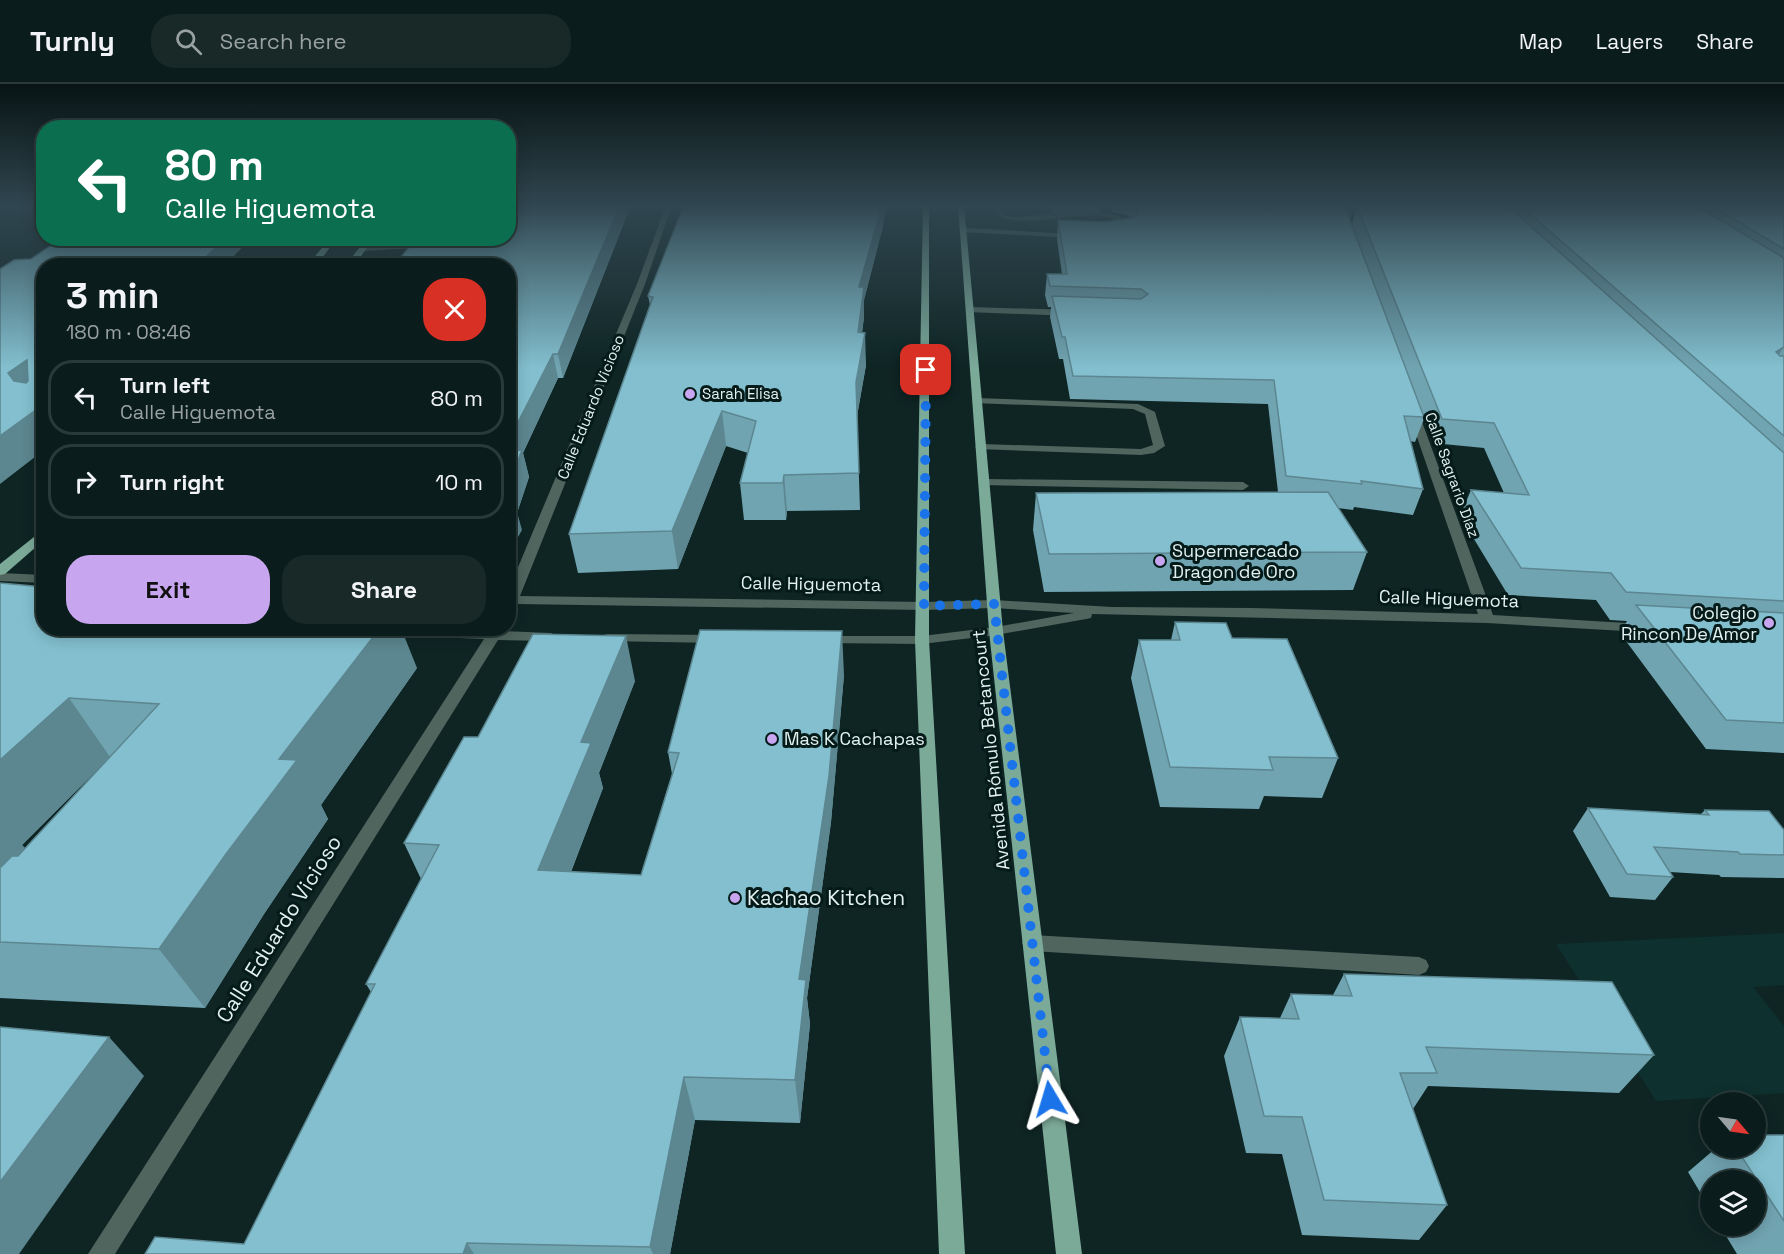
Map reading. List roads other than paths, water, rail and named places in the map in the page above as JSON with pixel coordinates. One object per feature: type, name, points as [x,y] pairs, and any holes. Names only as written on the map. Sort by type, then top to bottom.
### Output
[{"type":"main road","points":[[926,260],[922,640],[952,1254]]},
{"type":"main road","name":"Avenida Rómulo Betancourt","points":[[966,260],[996,631],[1069,1254]]},
{"type":"main road","points":[[0,571],[36,540]]},
{"type":"street","name":"Calle Eduardo Vicioso","points":[[516,588],[650,260]]},
{"type":"street","points":[[970,310],[1082,314]]},
{"type":"street","points":[[977,401],[1134,405],[1150,412],[1159,446],[1150,451],[1141,452],[981,447]]},
{"type":"street","name":"Calle Sagrario Díaz","points":[[1411,405],[1487,619]]},
{"type":"street","points":[[985,483],[1243,486]]},
{"type":"street","points":[[0,577],[36,579]]},
{"type":"street","name":"Calle Higuemota","points":[[516,603],[924,606],[994,604],[1112,611],[1251,612],[1487,619],[1653,629]]},
{"type":"street","name":"Calle Higuemota","points":[[809,639],[922,640],[996,631],[1112,611]]},
{"type":"street","points":[[516,633],[568,637]]},
{"type":"street","name":"Calle Eduardo Vicioso","points":[[101,1254],[492,636]]},
{"type":"street","points":[[591,638],[729,639]]},
{"type":"street","points":[[1032,943],[1419,966]]},
{"type":"place","name":"Sarah Elisa","points":[[690,394]]},
{"type":"place","name":"Supermercado Dragon de Oro","points":[[1160,561]]},
{"type":"place","name":"Colegio Rincon De Amor","points":[[1769,623]]},
{"type":"place","name":"Mas K Cachapas","points":[[772,739]]},
{"type":"place","name":"Kachao Kitchen","points":[[735,898]]}]
